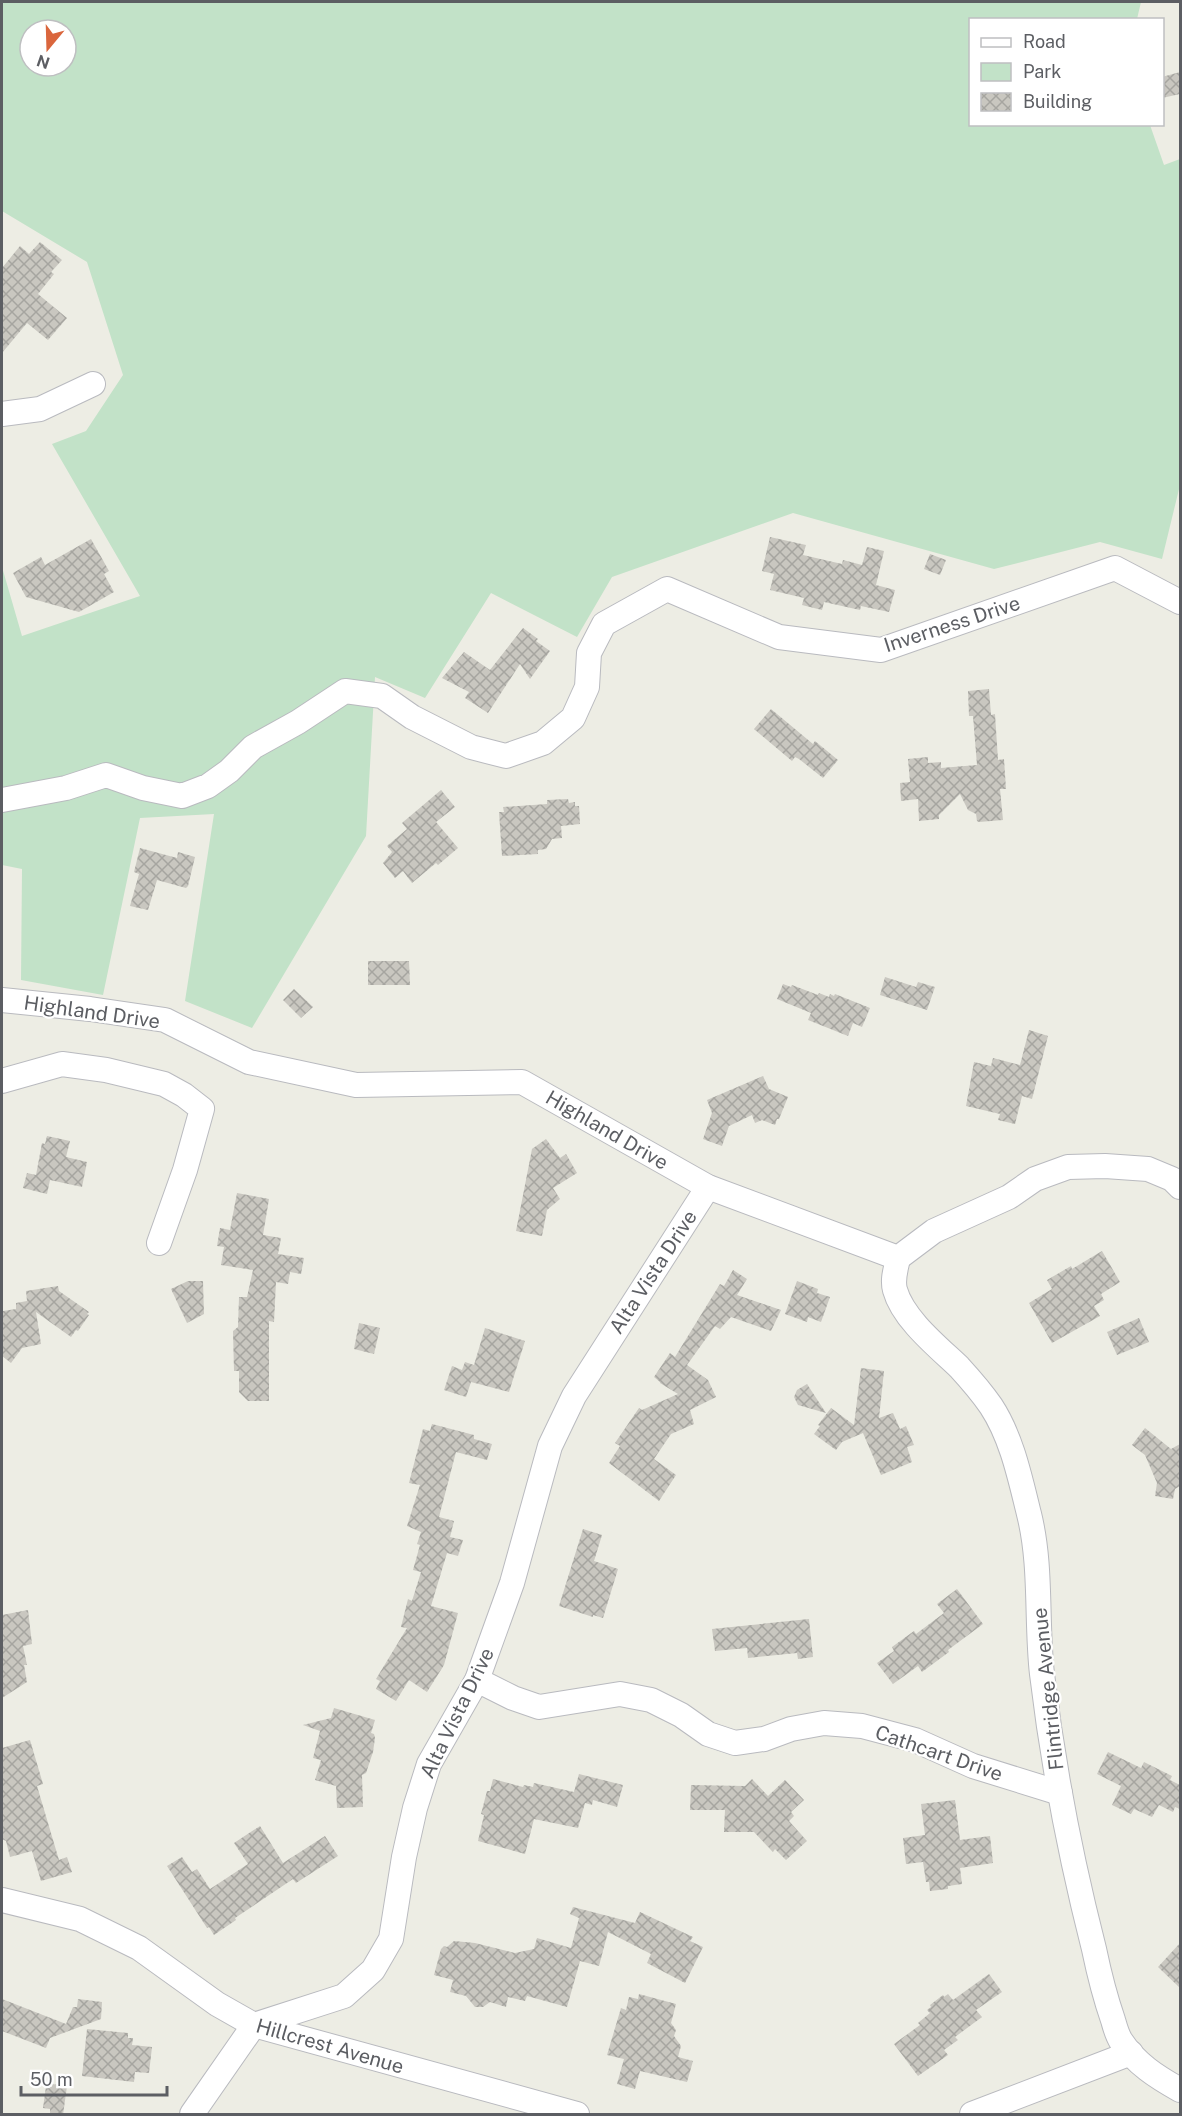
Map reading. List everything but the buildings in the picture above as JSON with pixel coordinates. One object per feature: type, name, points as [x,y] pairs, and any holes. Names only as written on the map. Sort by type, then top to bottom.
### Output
[{"type":"street","points":[[2,414],[40,409],[93,384]]},
{"type":"street","name":"Inverness Drive","points":[[2,800],[66,788],[106,775],[143,788],[182,796],[208,786],[229,771],[253,747],[298,722],[345,691],[382,696],[412,717],[471,747],[506,756],[543,743],[573,718],[586,687],[589,653],[604,624],[666,589],[779,637],[880,650],[1115,568],[1180,602]]},
{"type":"street","name":"Highland Drive","points":[[2,1000],[165,1020],[249,1062],[356,1085],[522,1082],[708,1187],[898,1258]]},
{"type":"street","points":[[2,1081],[62,1064],[106,1070],[164,1084],[184,1095],[202,1109],[185,1170],[159,1243]]},
{"type":"street","points":[[898,1258],[934,1232],[1009,1197],[1035,1179],[1068,1167],[1105,1166],[1148,1169],[1172,1179],[1180,1187]]},
{"type":"street","name":"Alta Vista Drive","points":[[254,2025],[344,1996],[373,1970],[391,1939],[404,1857],[415,1808],[429,1764],[477,1680],[512,1583],[550,1446],[574,1396],[708,1187]]},
{"type":"street","name":"Flintridge Avenue","points":[[898,1258],[894,1277],[895,1291],[907,1313],[961,1369],[992,1407],[1013,1452],[1030,1517],[1038,1568],[1038,1616],[1042,1673],[1060,1793],[1090,1936],[1107,2002],[1120,2040],[1131,2054],[1141,2065],[1180,2090]]},
{"type":"street","name":"Cathcart Drive","points":[[477,1680],[513,1698],[539,1707],[620,1694],[651,1700],[681,1715],[708,1734],[735,1743],[764,1739],[791,1729],[824,1723],[862,1726],[915,1740],[973,1766],[1060,1793]]},
{"type":"street","name":"Hillcrest Avenue","points":[[2,1900],[80,1919],[139,1948],[217,2004],[254,2025],[576,2115]]},
{"type":"street","points":[[192,2115],[254,2025]]},
{"type":"street","points":[[972,2115],[1131,2054]]},
{"type":"green space","points":[[2,2],[1141,2],[1137,18],[969,18],[969,126],[1150,126],[1164,165],[1180,159],[1180,485],[1162,559],[1100,542],[994,569],[793,513],[612,577],[577,637],[491,593],[425,698],[375,677],[366,836],[252,1028],[185,1001],[214,814],[140,818],[103,995],[21,980],[22,869],[2,865],[2,567],[22,636],[140,596],[52,444],[86,431],[123,375],[87,262],[2,211]]}]
